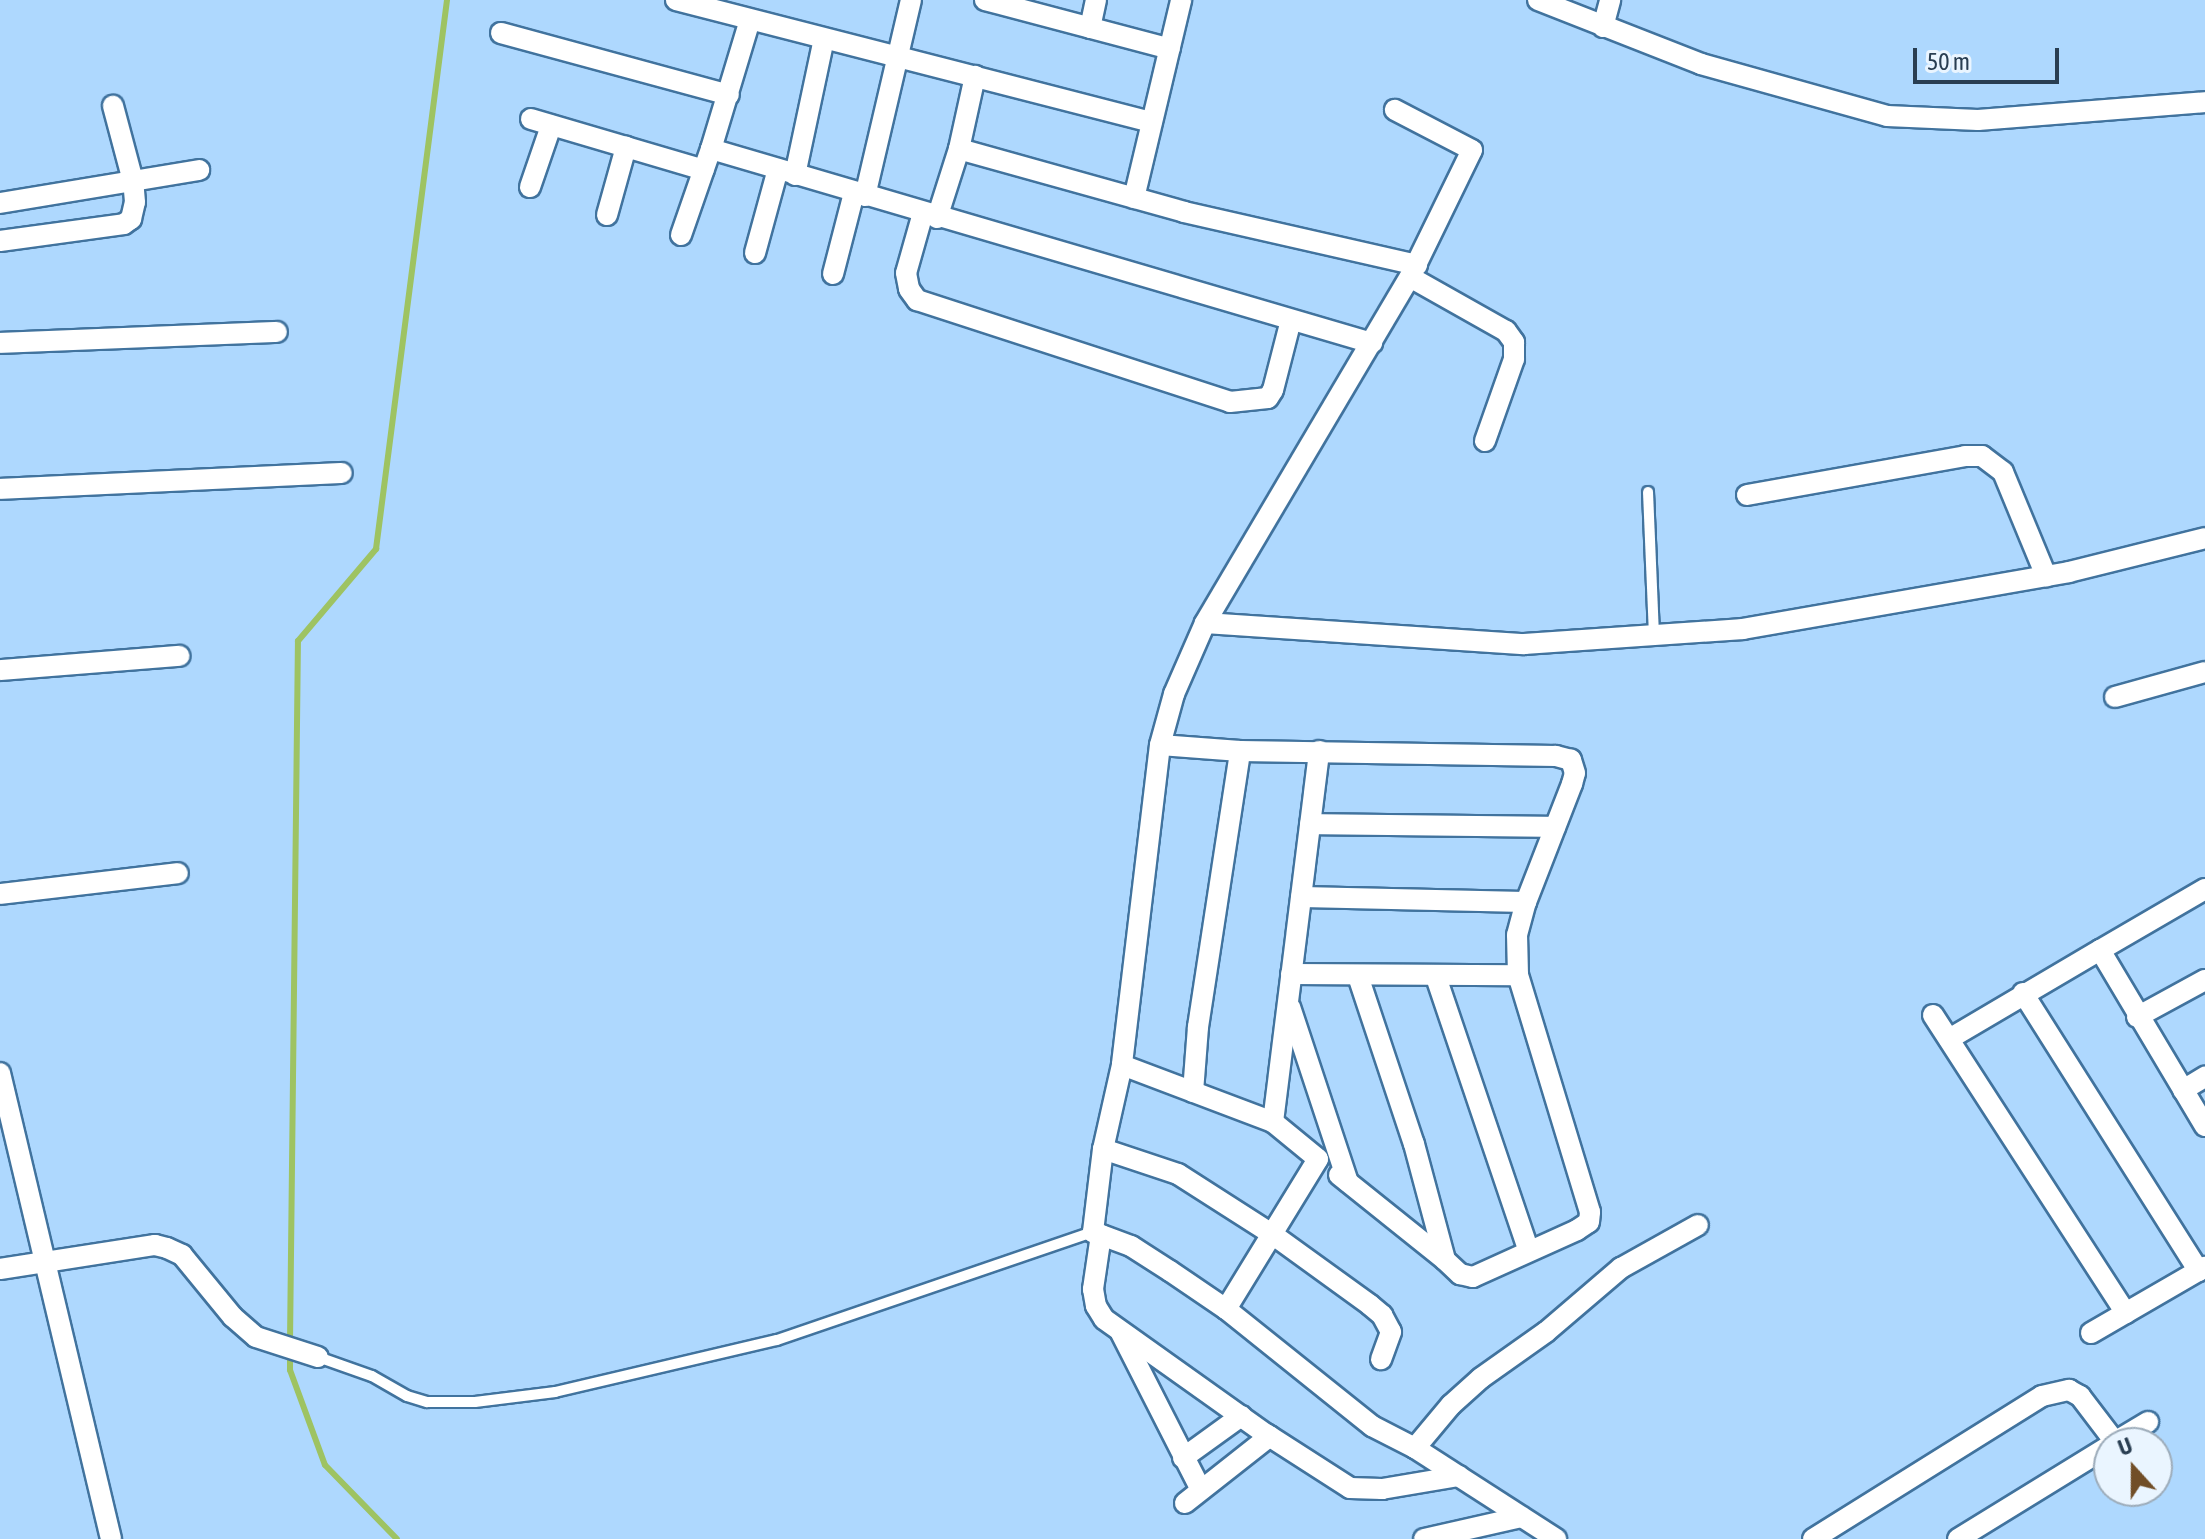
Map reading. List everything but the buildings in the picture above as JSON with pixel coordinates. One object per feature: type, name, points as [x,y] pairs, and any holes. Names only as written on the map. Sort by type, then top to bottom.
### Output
[{"type":"street","points":[[676,0],[1152,122]]},
{"type":"street","points":[[833,274],[860,194],[911,0]]},
{"type":"street","points":[[985,0],[1022,5],[1090,28],[1170,49]]},
{"type":"street","points":[[1090,28],[1096,0]]},
{"type":"street","points":[[1134,198],[1181,0]]},
{"type":"street","points":[[1538,0],[1701,64],[1887,116],[1978,120],[2205,102]]},
{"type":"street","points":[[1603,27],[1610,0]]},
{"type":"street","points":[[681,235],[729,95],[750,20]]},
{"type":"street","points":[[501,33],[729,95]]},
{"type":"street","points":[[755,253],[787,172],[824,39]]},
{"type":"street","points":[[975,76],[959,149],[906,273],[909,289],[917,300],[1230,402],[1268,398],[1273,390],[1291,320]]},
{"type":"street","points":[[0,241],[124,224],[134,212],[133,181],[113,106]]},
{"type":"street","points":[[1395,110],[1472,150],[1414,271],[1205,623],[1174,694],[1160,745],[1122,1065],[1103,1149],[1093,1289],[1096,1306],[1104,1319],[1270,1436],[1350,1488],[1382,1489],[1459,1476]]},
{"type":"street","points":[[530,187],[541,123],[704,170]]},
{"type":"street","points":[[607,215],[626,147]]},
{"type":"street","points":[[711,149],[930,216],[1372,343]]},
{"type":"street","points":[[959,149],[1414,271],[1506,331],[1514,342],[1514,359],[1485,441]]},
{"type":"street","points":[[0,203],[199,170]]},
{"type":"street","points":[[0,343],[277,332]]},
{"type":"street","points":[[1747,495],[1965,456],[1982,456],[2003,472],[2046,576]]},
{"type":"street","points":[[0,489],[342,473]]},
{"type":"street","points":[[1205,623],[1524,644],[1743,629],[2046,576],[2159,552],[2205,538]]},
{"type":"street","points":[[0,670],[179,656]]},
{"type":"street","points":[[2115,697],[2205,672]]},
{"type":"street","points":[[1122,1065],[1273,1122],[1460,1274],[1473,1277],[1494,1271],[1589,1222],[1590,1212],[1518,975],[1517,935],[1526,902],[1575,773],[1571,760],[1556,756],[1240,751],[1160,745]]},
{"type":"street","points":[[1193,1092],[1198,1027],[1240,751]]},
{"type":"street","points":[[1273,1122],[1319,751]]},
{"type":"street","points":[[1310,824],[1555,827]]},
{"type":"street","points":[[0,894],[178,873]]},
{"type":"street","points":[[1949,1039],[2205,889]]},
{"type":"street","points":[[1301,897],[1526,902]]},
{"type":"street","points":[[2100,950],[2137,1017],[2205,1126]]},
{"type":"street","points":[[1291,974],[1518,975]]},
{"type":"street","points":[[1358,976],[1414,1144],[1445,1260]]},
{"type":"street","points":[[1436,977],[1529,1251]]},
{"type":"street","points":[[2137,1017],[2205,980]]},
{"type":"street","points":[[2023,993],[2202,1269],[2091,1333]]},
{"type":"street","points":[[1288,1002],[1348,1182]]},
{"type":"street","points":[[1933,1015],[2126,1313]]},
{"type":"street","points":[[0,1073],[111,1539]]},
{"type":"street","points":[[2183,1090],[2205,1077]]},
{"type":"street","points":[[1103,1149],[1178,1174],[1272,1234],[1382,1315],[1392,1337],[1381,1359]]},
{"type":"street","points":[[1226,1309],[1318,1159]]},
{"type":"street","points":[[1415,1448],[1451,1405],[1481,1378],[1546,1332],[1621,1268],[1698,1225]]},
{"type":"street","points":[[1097,1234],[1131,1246],[1226,1309],[1372,1426],[1415,1448],[1556,1539]]},
{"type":"street","points":[[0,1269],[155,1245],[167,1248],[182,1255],[233,1317],[256,1337],[318,1357]]},
{"type":"street","points":[[1119,1329],[1183,1458],[1193,1497],[1270,1436]]},
{"type":"street","points":[[1813,1539],[2042,1396],[2069,1390],[2080,1396],[2101,1427]]},
{"type":"street","points":[[1183,1458],[1241,1416]]},
{"type":"street","points":[[2140,1427],[2148,1422]]},
{"type":"street","points":[[1958,1539],[2093,1456]]},
{"type":"street","points":[[1424,1539],[1522,1517]]},
{"type":"lane","points":[[1648,492],[1654,634]]},
{"type":"lane","points":[[318,1357],[372,1376],[407,1396],[427,1402],[475,1402],[555,1392],[777,1340],[1097,1234]]},
{"type":"waterway","points":[[290,1342],[298,641],[376,549],[447,0]]},
{"type":"waterway","points":[[290,1354],[290,1370],[325,1465],[397,1539]]}]
